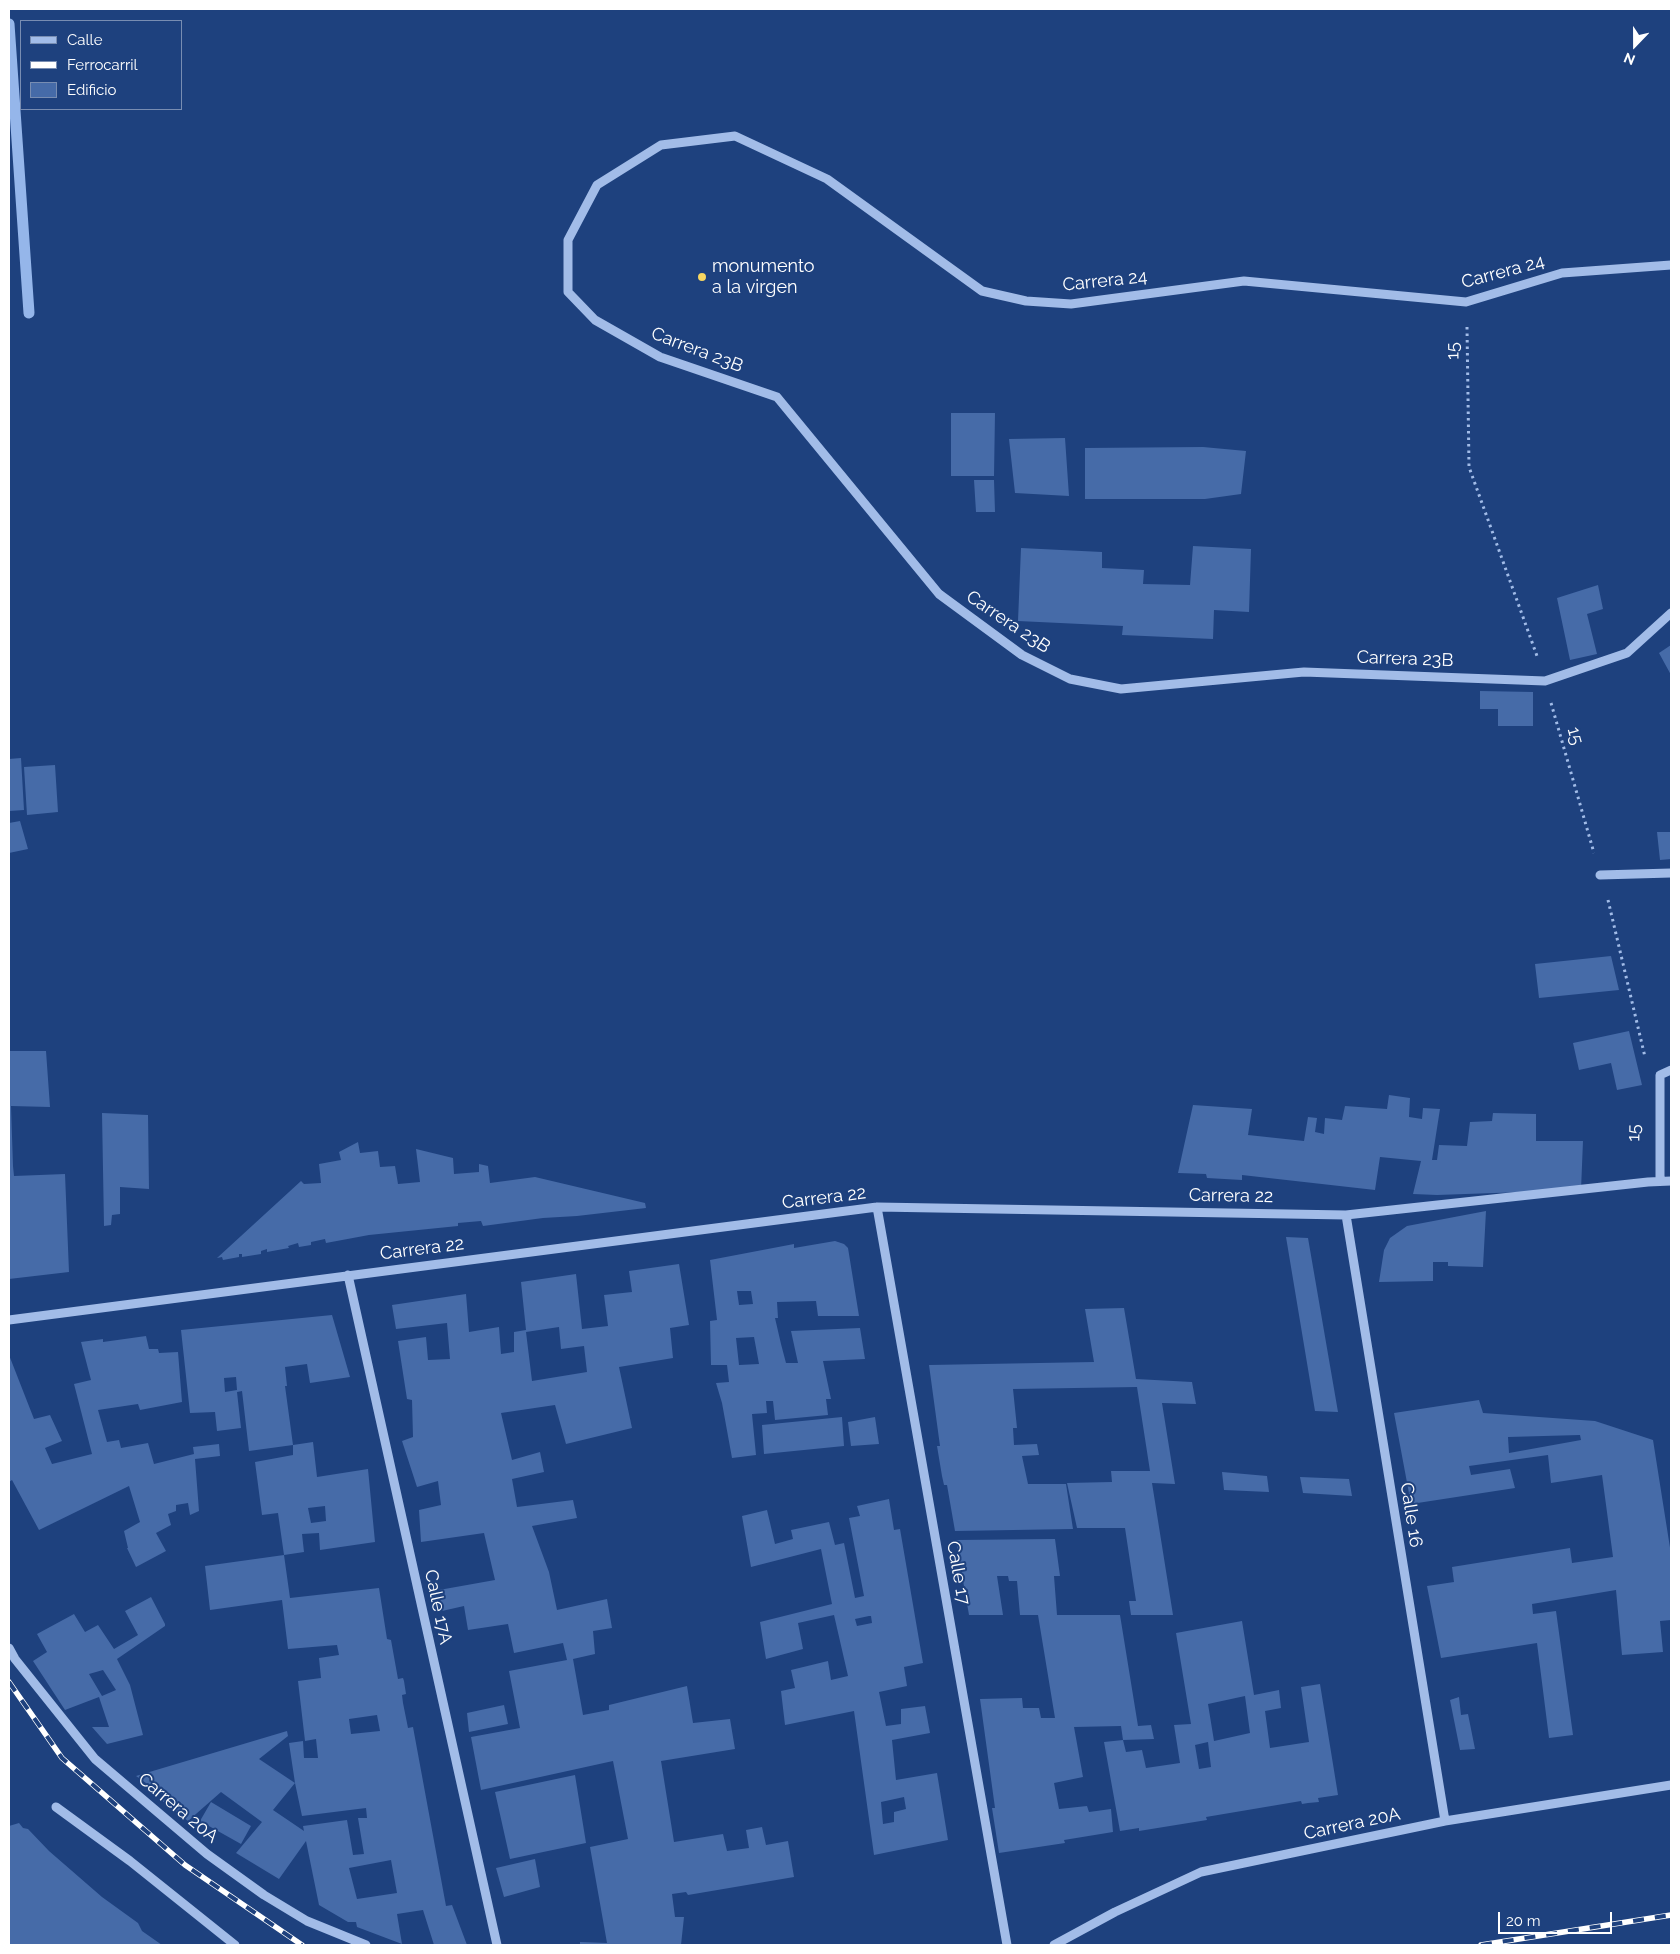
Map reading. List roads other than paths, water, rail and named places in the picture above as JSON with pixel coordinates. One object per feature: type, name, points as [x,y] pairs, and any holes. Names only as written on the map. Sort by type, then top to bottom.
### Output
[{"type":"street","name":"Carrera 24","points":[[568,240],[596,185],[661,145],[735,136],[827,180],[982,291],[1026,301],[1071,304],[1244,281],[1466,302],[1562,273],[1671,265]]},
{"type":"street","name":"Carrera 23B","points":[[568,240],[568,292],[595,320],[660,357],[777,397],[938,594],[1022,655],[1070,679],[1121,690],[1304,672],[1545,681],[1627,653],[1671,613]]},
{"type":"street","points":[[1600,875],[1671,873]]},
{"type":"street","points":[[1660,1181],[1660,1074],[1671,1070]]},
{"type":"street","name":"Carrera 22","points":[[9,1320],[878,1207],[1346,1214],[1648,1182],[1671,1182]]},
{"type":"street","name":"Calle 17","points":[[878,1207],[1007,1945]]},
{"type":"street","name":"Calle 16","points":[[1346,1214],[1445,1821]]},
{"type":"street","name":"Calle 17A","points":[[348,1275],[497,1945]]},
{"type":"street","name":"Carrera 20A","points":[[9,1648],[15,1659],[95,1759],[207,1854],[264,1895],[307,1921],[366,1945]]},
{"type":"street","name":"Carrera 20A","points":[[1054,1945],[1115,1912],[1201,1872],[1445,1821],[1671,1785]]},
{"type":"street","points":[[56,1807],[130,1861],[235,1945]]},
{"type":"waterway","points":[[9,24],[29,313]]},
{"type":"railway","points":[[9,1682],[62,1758],[185,1865],[302,1945]]},
{"type":"railway","points":[[1481,1945],[1671,1915]]},
{"type":"place","name":"monumento a la virgen","points":[[702,277]]}]
